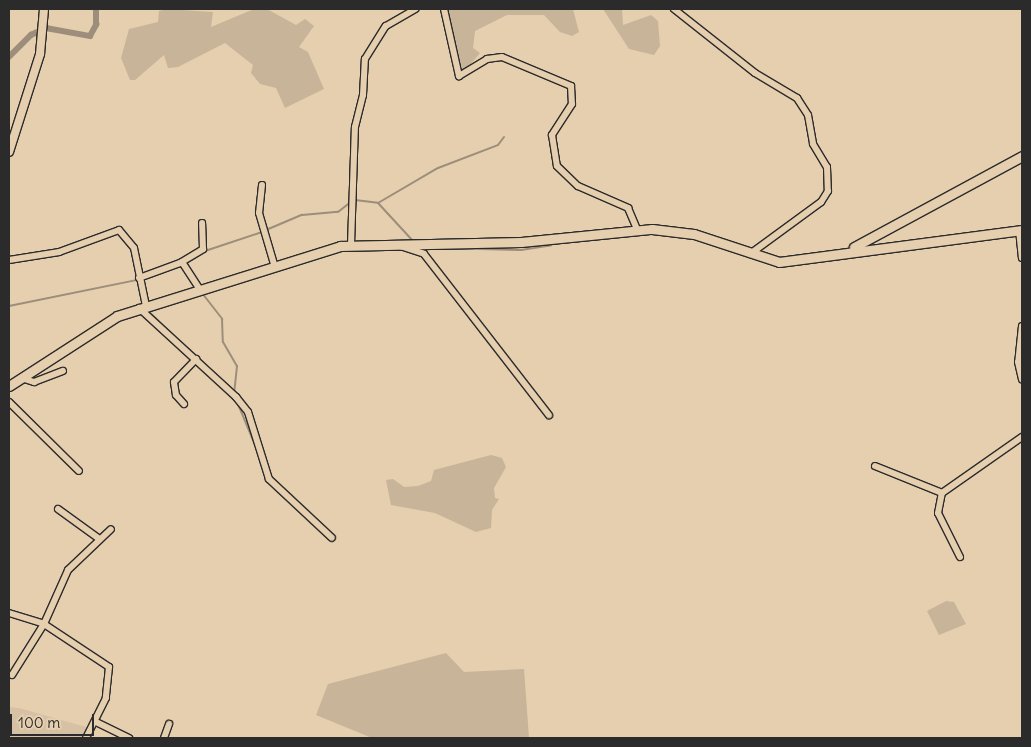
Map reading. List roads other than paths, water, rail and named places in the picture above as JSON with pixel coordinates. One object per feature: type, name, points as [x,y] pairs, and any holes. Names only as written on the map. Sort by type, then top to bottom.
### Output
[{"type":"main road","points":[[850,250],[1022,156]]},
{"type":"main road","points":[[9,386],[101,324],[199,287],[274,264],[351,245],[386,242],[521,242],[637,228],[694,234],[768,260],[794,261],[850,250],[1021,230]]},
{"type":"street","points":[[9,152],[29,100],[44,9]]},
{"type":"street","points":[[351,245],[355,127],[363,95],[365,59],[386,26],[416,9]]},
{"type":"street","points":[[444,9],[456,75],[462,76],[487,59],[502,57],[571,86],[572,104],[552,135],[557,166],[578,186],[628,208],[637,228]]},
{"type":"street","points":[[674,9],[755,72],[797,98],[808,115],[810,138],[827,167],[828,191],[820,202],[750,254]]},
{"type":"street","points":[[262,185],[258,213],[274,264]]},
{"type":"street","points":[[139,281],[182,262],[203,249],[202,223]]},
{"type":"street","points":[[9,260],[59,252],[119,230],[134,248],[144,307],[234,395],[248,412],[269,478],[332,538]]},
{"type":"street","points":[[1021,230],[1022,258]]},
{"type":"street","points":[[386,242],[424,254],[548,415]]},
{"type":"street","points":[[182,262],[199,287]]},
{"type":"street","points":[[1022,326],[1018,362],[1022,380]]},
{"type":"street","points":[[184,404],[176,395],[174,382],[196,359]]},
{"type":"street","points":[[21,378],[34,382],[63,371]]},
{"type":"street","points":[[9,402],[79,471]]},
{"type":"street","points":[[960,557],[938,513],[942,493],[1022,437]]},
{"type":"street","points":[[875,466],[942,493]]},
{"type":"street","points":[[58,509],[98,538]]},
{"type":"street","points":[[12,675],[44,624],[68,570],[98,538],[111,528]]},
{"type":"street","points":[[9,613],[44,624],[109,667],[111,684],[96,722],[86,738]]},
{"type":"street","points":[[96,722],[129,738]]},
{"type":"street","points":[[164,738],[169,724]]},
{"type":"waterway","points":[[9,57],[31,35],[46,28],[90,36],[96,25],[96,9]]},
{"type":"waterway","points":[[378,203],[438,168],[498,145],[504,137]]},
{"type":"waterway","points":[[355,200],[378,203],[414,242]]},
{"type":"waterway","points":[[266,230],[302,215],[338,212],[351,202]]},
{"type":"waterway","points":[[205,251],[262,232]]},
{"type":"waterway","points":[[439,248],[521,250],[552,245]]},
{"type":"waterway","points":[[186,263],[195,258]]},
{"type":"waterway","points":[[9,306],[152,277]]},
{"type":"waterway","points":[[202,293],[222,319],[223,342],[237,366],[234,393]]},
{"type":"waterway","points":[[146,309],[175,337]]},
{"type":"waterway","points":[[178,340],[190,350]]},
{"type":"waterway","points":[[238,404],[255,445]]}]
